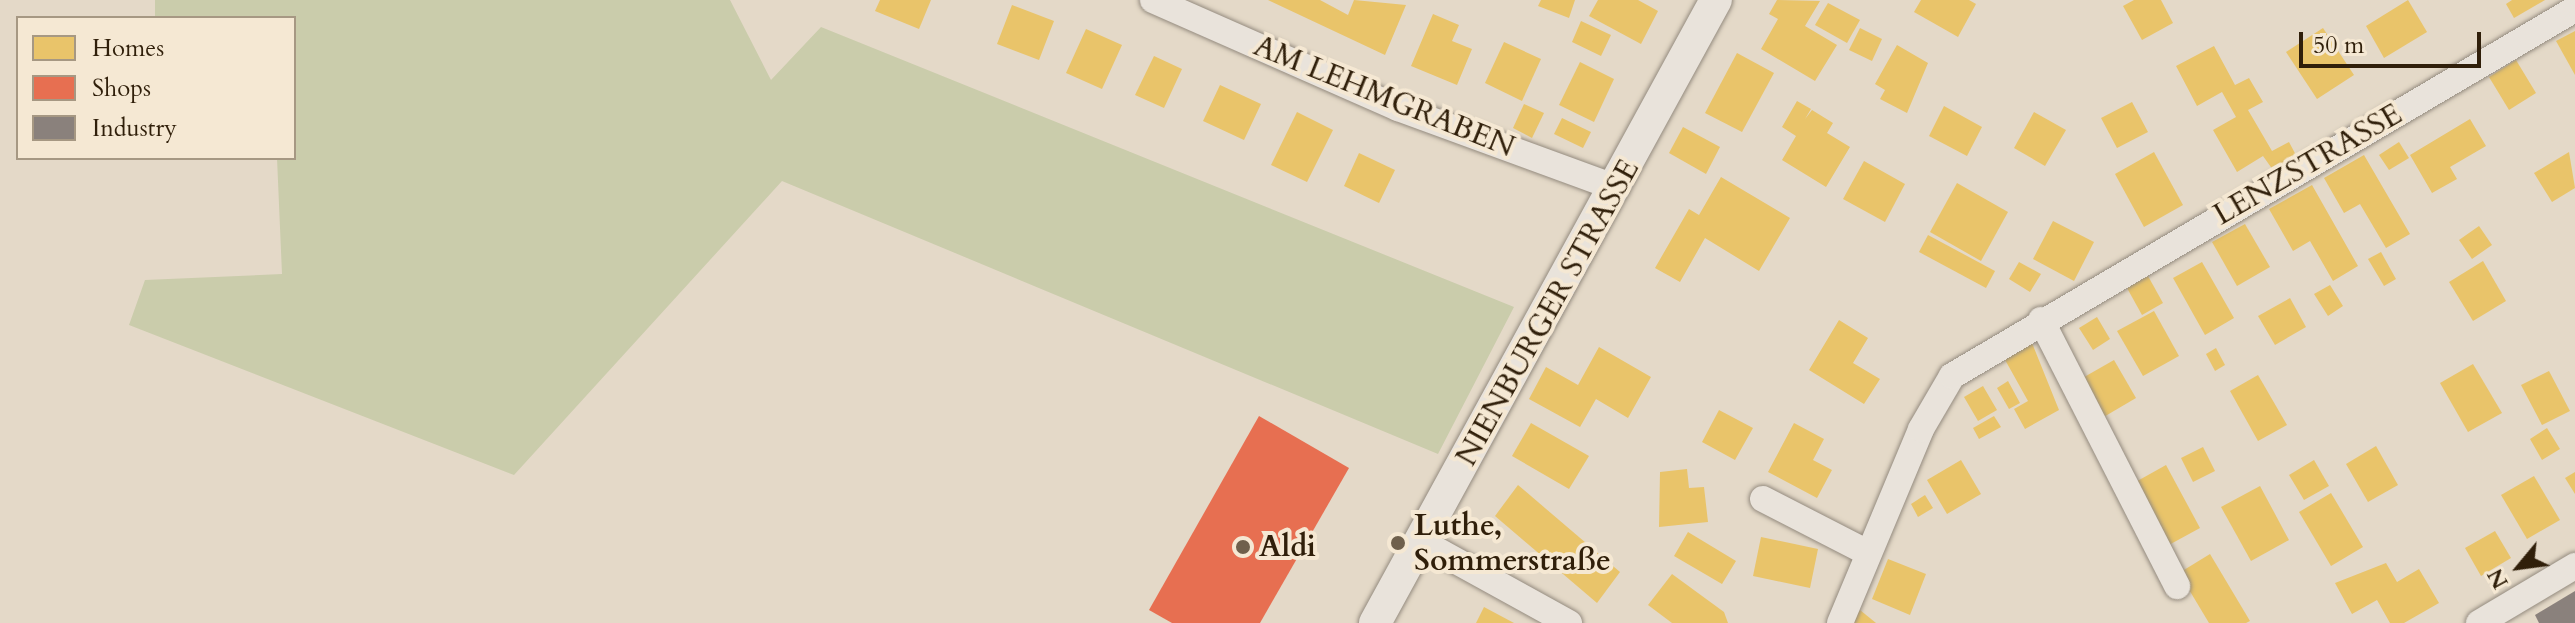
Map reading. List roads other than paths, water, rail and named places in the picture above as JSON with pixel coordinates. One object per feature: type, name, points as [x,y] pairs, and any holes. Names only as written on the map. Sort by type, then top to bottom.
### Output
[{"type":"street","name":"AM LEHMGRABEN","points":[[1153,0],[1398,108],[1617,188]]},
{"type":"street","name":"NIENBURGER STRASSE","points":[[1375,623],[1617,188],[1716,0]]},
{"type":"street","name":"LENZSTRASSE","points":[[1840,623],[1866,552],[1952,376],[2041,320],[2575,9]]},
{"type":"street","points":[[2041,320],[2177,586]]},
{"type":"street","points":[[1763,499],[1866,552]]},
{"type":"street","points":[[1422,542],[1569,623]]},
{"type":"street","points":[[2479,623],[2575,566]]},
{"type":"place","name":"Luthe, Sommerstraße","points":[[1398,543]]},
{"type":"place","name":"Aldi","points":[[1243,547]]}]
